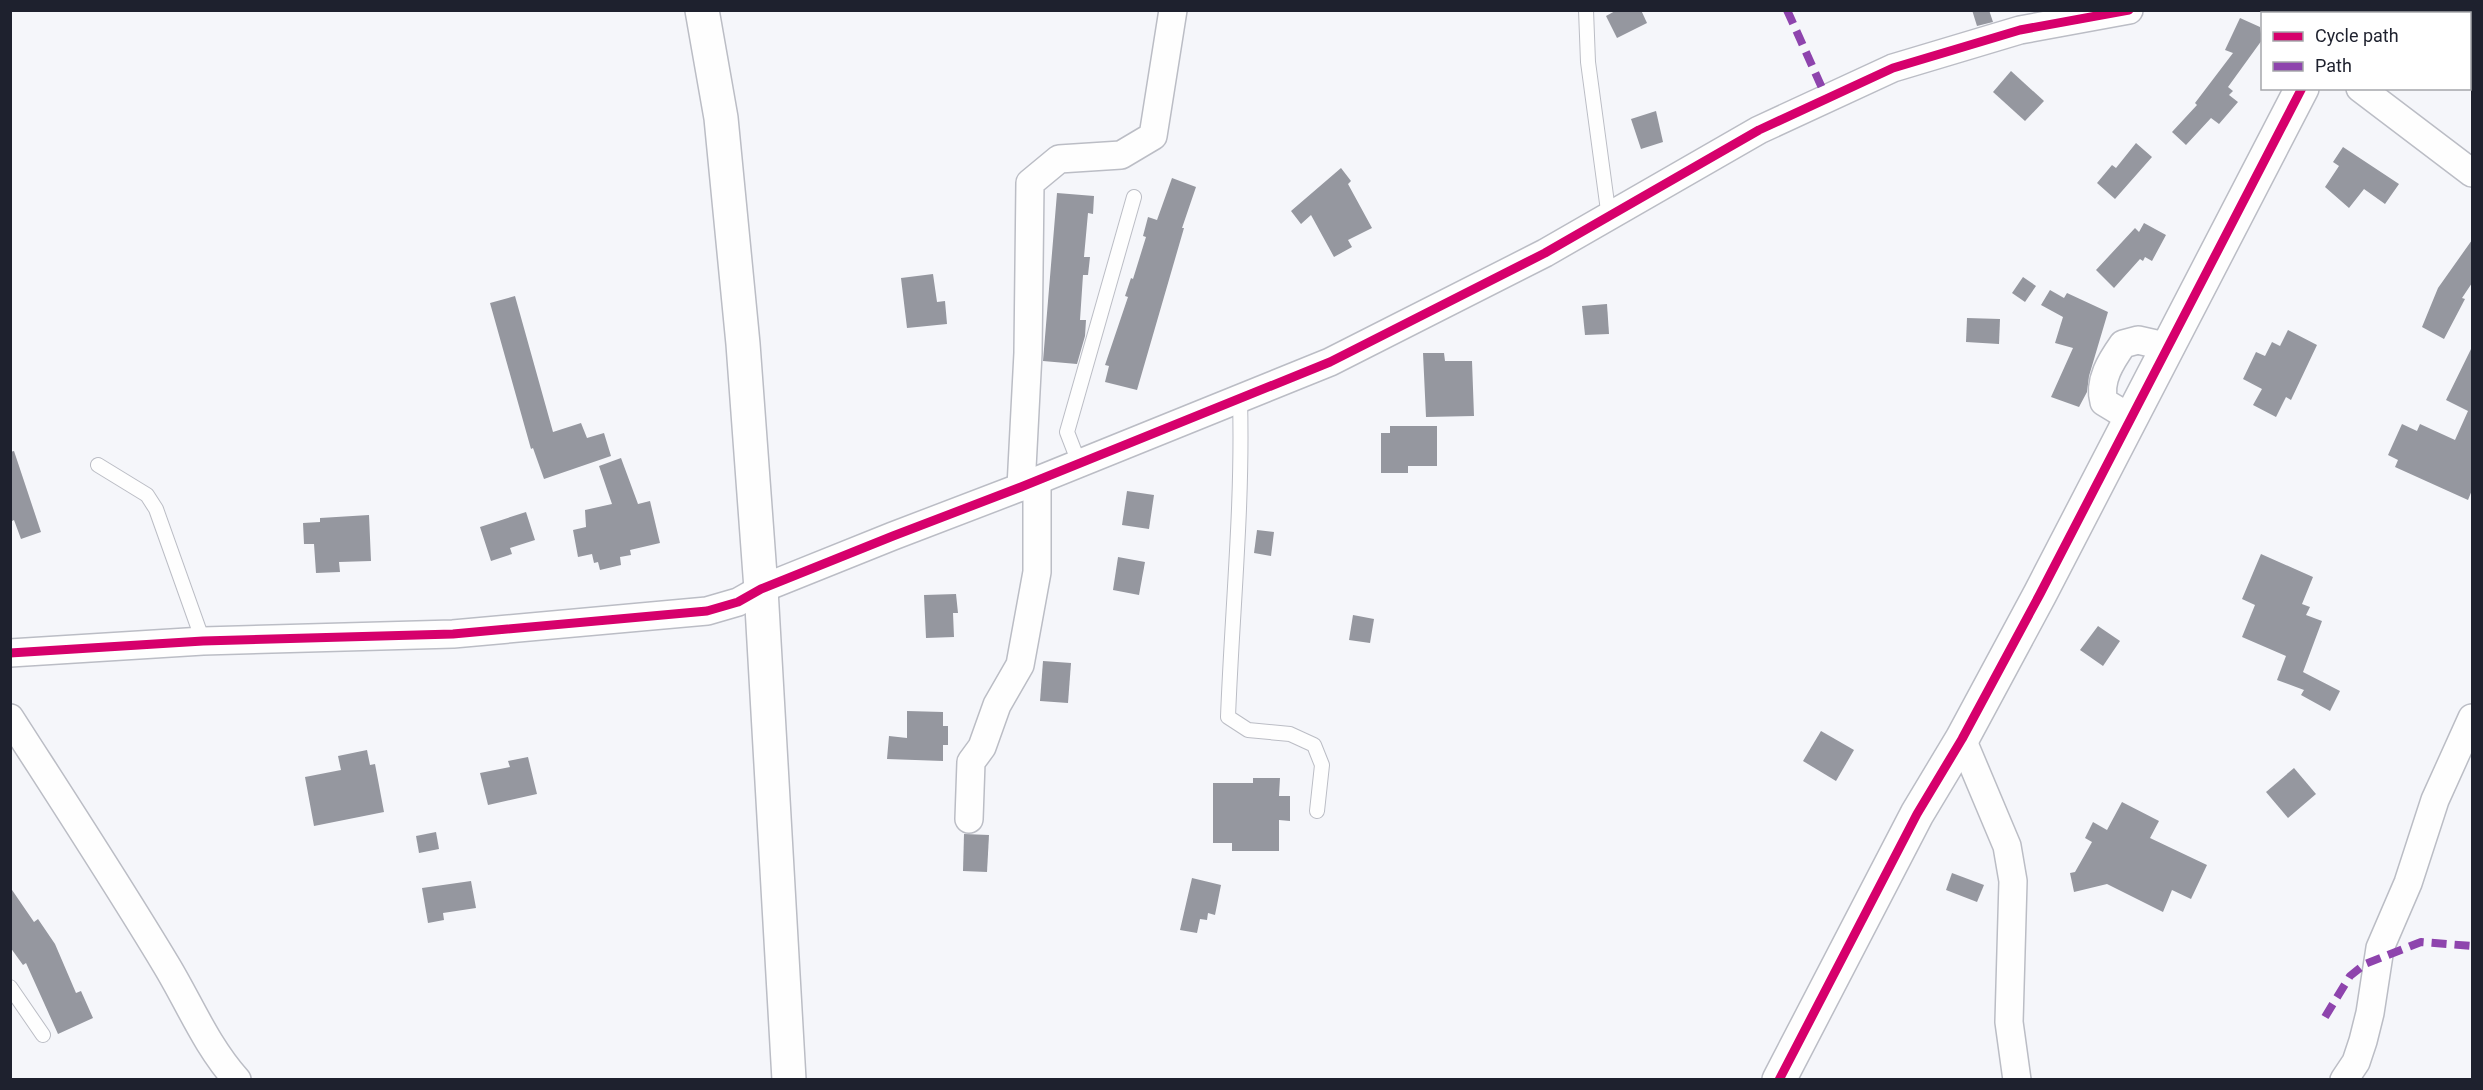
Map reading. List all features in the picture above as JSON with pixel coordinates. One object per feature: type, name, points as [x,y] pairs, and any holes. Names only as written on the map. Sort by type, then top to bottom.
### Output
[{"type":"street","points":[[702,10],[721,118],[743,344],[761,589],[789,1080]]},
{"type":"street","points":[[969,819],[971,762],[982,747],[997,705],[1020,664],[1037,572],[1029,484],[1030,183],[1059,159],[1121,155],[1153,136],[1173,10]]},
{"type":"street","points":[[10,653],[203,641],[453,634],[707,611],[738,602],[761,589],[1240,400],[1330,362],[1425,316],[1609,218],[1759,130],[1893,68],[2020,30],[2129,10]]},
{"type":"street","points":[[1779,1080],[1917,814],[1962,739],[2132,419],[2301,90]]},
{"type":"street","points":[[2363,90],[2472,173]]},
{"type":"street","points":[[2132,419],[2104,402],[2100,389],[2113,359],[2123,344],[2138,340],[2169,347]]},
{"type":"street","points":[[10,718],[164,962],[202,1033],[220,1061],[237,1080]]},
{"type":"street","points":[[2344,1080],[2356,1062],[2363,1041],[2370,1013],[2380,948],[2408,883],[2435,800],[2472,718]]},
{"type":"street","points":[[1962,739],[2007,846],[2013,881],[2008,1022],[2017,1080]]},
{"type":"lane","points":[[1586,10],[1588,62],[1609,218]]},
{"type":"lane","points":[[1079,463],[1067,432],[1134,197]]},
{"type":"lane","points":[[1240,400],[1242,460],[1239,548],[1232,606],[1228,717],[1248,730],[1290,734],[1314,745],[1322,765],[1317,811]]},
{"type":"lane","points":[[98,465],[147,495],[156,508],[203,641]]},
{"type":"lane","points":[[10,987],[43,1035]]},
{"type":"building","points":[[1617,10],[1641,10],[1647,23],[1617,38],[1606,16]]},
{"type":"building","points":[[1972,10],[1989,10],[1993,22],[1977,26]]},
{"type":"building","points":[[2240,18],[2260,27],[2261,41],[2228,87],[2233,91],[2229,95],[2238,102],[2219,124],[2211,118],[2186,145],[2172,132],[2197,105],[2195,103],[2233,53],[2225,50]]},
{"type":"building","points":[[2011,71],[2044,101],[2025,121],[1993,92]]},
{"type":"building","points":[[1656,111],[1663,142],[1641,149],[1631,119]]},
{"type":"building","points":[[2136,143],[2152,157],[2115,199],[2097,183],[2112,165],[2116,168]]},
{"type":"building","points":[[2343,147],[2399,184],[2385,204],[2364,189],[2349,208],[2325,187],[2339,166],[2333,162]]},
{"type":"building","points":[[1341,168],[1351,181],[1348,184],[1372,228],[1348,240],[1352,247],[1334,257],[1311,215],[1301,224],[1291,211]]},
{"type":"building","points":[[1172,178],[1196,187],[1182,228],[1184,228],[1137,390],[1105,382],[1109,366],[1105,365],[1128,297],[1125,296],[1131,278],[1133,279],[1146,237],[1143,236],[1148,217],[1157,220]]},
{"type":"building","points":[[1057,193],[1094,196],[1093,214],[1088,213],[1084,257],[1090,257],[1088,275],[1083,275],[1080,320],[1086,320],[1085,336],[1077,364],[1043,361]]},
{"type":"building","points":[[2144,223],[2166,235],[2152,261],[2145,257],[2143,261],[2140,259],[2114,288],[2096,270],[2135,228],[2139,232]]},
{"type":"building","points":[[2472,240],[2472,283],[2462,298],[2465,299],[2444,339],[2422,327],[2438,288]]},
{"type":"building","points":[[933,274],[937,302],[945,301],[947,324],[907,328],[901,278]]},
{"type":"building","points":[[2023,277],[2036,286],[2025,302],[2012,293]]},
{"type":"building","points":[[2050,290],[2064,298],[2067,293],[2108,312],[2089,376],[2087,392],[2079,407],[2051,397],[2073,348],[2055,343],[2063,317],[2041,305]]},
{"type":"building","points":[[515,296],[553,432],[581,423],[587,438],[604,433],[611,456],[544,479],[533,448],[531,449],[490,303]]},
{"type":"building","points":[[1607,304],[1609,334],[1585,335],[1582,306]]},
{"type":"building","points":[[1967,318],[2000,319],[1999,344],[1966,342]]},
{"type":"building","points":[[2288,330],[2317,345],[2291,400],[2286,397],[2276,417],[2253,405],[2262,389],[2243,379],[2256,352],[2265,356],[2272,342],[2280,346]]},
{"type":"building","points":[[2472,347],[2472,490],[2468,500],[2395,467],[2398,460],[2388,455],[2402,424],[2417,431],[2420,424],[2455,440],[2468,411],[2446,400]]},
{"type":"building","points":[[1423,353],[1444,353],[1445,361],[1472,361],[1474,416],[1426,417]]},
{"type":"building","points":[[1390,426],[1437,426],[1437,466],[1408,466],[1408,473],[1381,473],[1381,433],[1390,433]]},
{"type":"building","points":[[14,451],[41,532],[21,539],[14,520],[10,522],[10,452]]},
{"type":"building","points":[[621,458],[638,504],[650,501],[660,543],[630,550],[631,555],[620,557],[621,565],[600,570],[598,562],[594,563],[592,554],[578,557],[573,530],[586,527],[585,510],[612,504],[599,466]]},
{"type":"building","points":[[1127,491],[1154,495],[1149,529],[1122,525]]},
{"type":"building","points":[[526,512],[535,540],[510,548],[512,554],[491,561],[480,527]]},
{"type":"building","points":[[369,515],[371,561],[339,562],[340,572],[316,573],[314,544],[304,544],[303,523],[320,522],[320,518]]},
{"type":"building","points":[[1257,530],[1274,532],[1271,556],[1254,553]]},
{"type":"building","points":[[2261,554],[2313,577],[2302,604],[2310,607],[2306,615],[2322,621],[2303,672],[2340,691],[2330,711],[2301,695],[2304,690],[2277,680],[2286,656],[2242,637],[2255,605],[2242,599]]},
{"type":"building","points":[[1118,557],[1145,562],[1139,595],[1113,590]]},
{"type":"building","points":[[956,594],[958,613],[953,613],[954,637],[926,638],[924,595]]},
{"type":"building","points":[[1353,615],[1374,619],[1370,643],[1349,640]]},
{"type":"building","points":[[2098,626],[2120,641],[2103,666],[2080,650]]},
{"type":"building","points":[[1043,661],[1071,663],[1068,703],[1040,701]]},
{"type":"building","points":[[907,711],[943,712],[943,726],[948,726],[948,745],[943,745],[943,761],[887,759],[889,736],[907,738]]},
{"type":"building","points":[[1821,731],[1854,750],[1836,781],[1803,761]]},
{"type":"building","points":[[367,750],[370,765],[375,764],[384,812],[314,826],[305,777],[341,770],[338,756]]},
{"type":"building","points":[[528,757],[537,794],[488,805],[480,773],[510,767],[508,761]]},
{"type":"building","points":[[2294,768],[2316,794],[2288,818],[2266,792]]},
{"type":"building","points":[[1253,778],[1280,778],[1279,796],[1290,796],[1290,821],[1279,820],[1279,851],[1232,851],[1232,843],[1213,843],[1213,783],[1253,783]]},
{"type":"building","points":[[2122,802],[2159,821],[2150,838],[2207,865],[2191,899],[2172,890],[2163,912],[2107,884],[2074,892],[2070,873],[2075,872],[2092,842],[2085,838],[2093,822],[2107,830]]},
{"type":"building","points":[[436,832],[439,849],[419,853],[416,836]]},
{"type":"building","points":[[964,834],[989,835],[987,872],[963,871]]},
{"type":"building","points":[[1952,873],[1984,885],[1977,902],[1946,890]]},
{"type":"building","points":[[1192,878],[1221,885],[1215,915],[1208,913],[1207,920],[1200,919],[1197,933],[1180,930]]},
{"type":"building","points":[[471,881],[476,908],[443,913],[444,920],[428,923],[422,888]]},
{"type":"building","points":[[10,887],[34,922],[38,919],[55,944],[76,993],[81,991],[93,1018],[58,1034],[26,963],[23,965],[10,947]]},
{"type":"marked path","points":[[1787,10],[1827,99]]},
{"type":"marked path","points":[[2325,1017],[2350,976],[2365,964],[2421,942],[2472,946]]},
{"type":"cycle path","points":[[10,653],[203,641],[453,634],[707,611],[738,602],[761,589],[1330,362],[1545,253],[1759,130],[1893,68],[2020,30],[2129,10]]},
{"type":"cycle path","points":[[1779,1080],[1917,814],[1962,739],[2040,594],[2301,90]]}]
